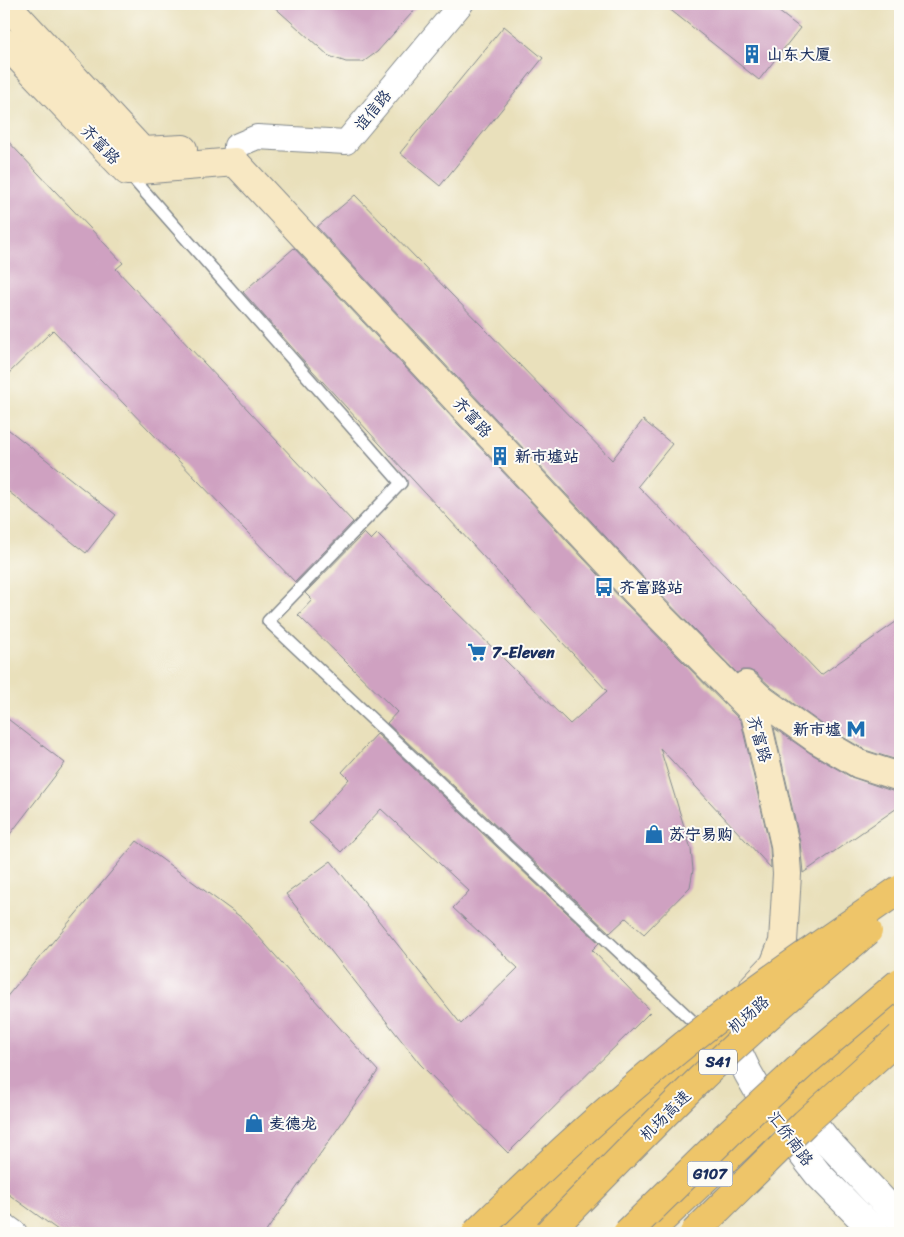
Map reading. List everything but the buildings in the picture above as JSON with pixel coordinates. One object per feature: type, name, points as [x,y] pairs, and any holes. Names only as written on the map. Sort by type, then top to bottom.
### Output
[{"type":"highway","name":"机场路","points":[[515,1233],[594,1152],[732,1027],[900,883]]},
{"type":"highway","points":[[476,1233],[579,1135],[670,1056],[770,979],[900,889]]},
{"type":"highway","name":"机场高速","points":[[548,1233],[696,1084],[752,1031],[810,979],[900,904]]},
{"type":"highway","points":[[627,1233],[808,1060],[900,982]]},
{"type":"highway","points":[[782,1106],[900,1008]]},
{"type":"highway","points":[[694,1233],[806,1123],[900,1037]]},
{"type":"highway","name":"G107","points":[[648,1233],[782,1106]]},
{"type":"main road","name":"齐富路","points":[[6,4],[134,161]]},
{"type":"main road","name":"齐富路","points":[[4,42],[134,161],[236,154]]},
{"type":"main road","name":"齐富路","points":[[236,154],[649,591],[762,700],[818,740],[859,764],[900,777]]},
{"type":"main road","name":"齐富路","points":[[236,154],[636,592],[755,713],[785,845],[787,874],[783,942],[774,965],[706,1034]]},
{"type":"main road","points":[[676,1078],[706,1034]]},
{"type":"street","name":"谊信路","points":[[236,154],[257,137],[346,142],[461,4]]},
{"type":"street","name":"汇侨南路","points":[[732,1027],[738,1052],[748,1072],[782,1106],[834,1148],[900,1219]]},
{"type":"street","name":"汇侨南路","points":[[782,1106],[818,1174],[876,1233]]},
{"type":"street","points":[[4,1225],[15,1233]]},
{"type":"lane","points":[[134,161],[401,484],[268,621],[706,1034]]},
{"type":"place","name":"山东大厦","points":[[752,54]]},
{"type":"place","name":"新市墟站","points":[[500,456]]},
{"type":"place","name":"齐富路站","points":[[604,587]]},
{"type":"place","name":"7-Eleven","points":[[477,652]]},
{"type":"place","name":"新市墟","points":[[856,729]]},
{"type":"place","name":"苏宁易购","points":[[654,834]]},
{"type":"place","name":"麦德龙","points":[[254,1123]]}]
